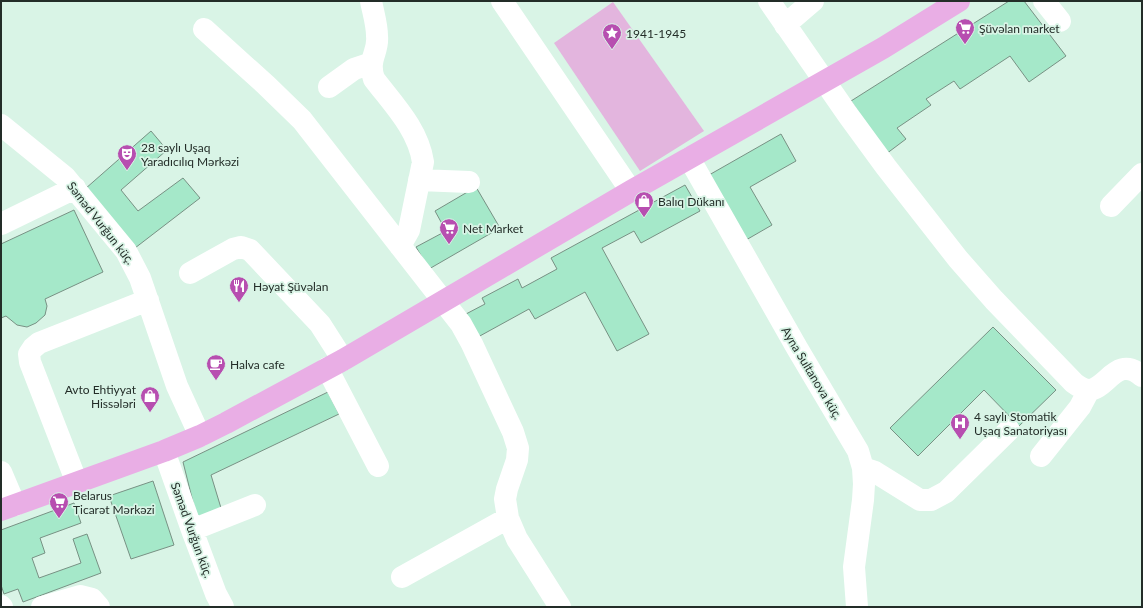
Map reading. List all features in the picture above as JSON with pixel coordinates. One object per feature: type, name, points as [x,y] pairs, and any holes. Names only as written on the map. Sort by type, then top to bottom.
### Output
[{"type":"main road","points":[[8,507],[164,452],[200,436],[335,364],[631,191],[883,48],[959,1]]},
{"type":"street","points":[[371,1],[378,36],[372,58],[372,72],[374,79],[416,137],[422,152],[423,162],[409,230],[400,246]]},
{"type":"street","points":[[502,1],[631,191]]},
{"type":"street","points":[[769,1],[824,82],[886,167],[958,259],[994,300],[1074,383],[1081,388],[1089,390]]},
{"type":"street","points":[[785,24],[813,1]]},
{"type":"street","points":[[1044,1],[1060,21]]},
{"type":"street","points":[[204,30],[280,98],[302,120],[444,300],[460,324],[472,344],[515,438],[518,448],[517,460],[505,499],[508,518],[517,540],[560,607]]},
{"type":"street","points":[[329,87],[354,69],[372,63]]},
{"type":"street","name":"Səməd Vurğun küç.","points":[[1,125],[56,168],[75,188],[126,251],[140,278],[177,386],[200,436]]},
{"type":"street","name":"Ayna Sultanova küç.","points":[[689,158],[797,348],[858,451],[863,468],[863,500],[854,567],[857,607]]},
{"type":"street","points":[[1111,206],[1142,174]]},
{"type":"street","points":[[419,180],[469,182]]},
{"type":"street","points":[[1,224],[75,188]]},
{"type":"street","points":[[190,273],[233,249],[241,247],[250,250],[320,324],[335,364],[378,466]]},
{"type":"street","points":[[77,483],[30,362],[29,354],[39,343],[148,300]]},
{"type":"street","points":[[1040,456],[1080,407],[1089,390],[1115,373],[1124,369],[1136,371],[1142,376]]},
{"type":"street","points":[[863,468],[875,472],[920,500],[931,500],[946,492],[1009,430]]},
{"type":"street","name":"Səməd Vurğun küç.","points":[[164,452],[216,594],[223,607]]},
{"type":"street","points":[[1,472],[8,507]]},
{"type":"street","points":[[192,530],[255,505]]},
{"type":"street","points":[[402,577],[508,518]]},
{"type":"street","points":[[42,607],[80,596],[92,599],[99,607]]},
{"type":"shaded area","points":[[613,2],[704,131],[640,171],[554,43]]},
{"type":"building","points":[[1009,1],[1024,1],[1066,56],[1029,82],[1010,56],[960,89],[954,81],[926,99],[931,105],[897,128],[906,139],[886,154],[851,101]]},
{"type":"building","points":[[151,131],[167,150],[121,190],[138,211],[183,178],[200,198],[135,248],[85,189]]},
{"type":"building","points":[[781,134],[796,161],[750,187],[772,225],[746,240],[709,175]]},
{"type":"building","points":[[685,185],[700,211],[641,243],[634,231],[602,248],[649,334],[617,351],[585,292],[535,319],[529,309],[478,337],[466,314],[485,304],[482,298],[518,279],[522,288],[557,269],[551,258]]},
{"type":"building","points":[[476,187],[500,228],[429,269],[416,247],[446,231],[435,211]]},
{"type":"building","points":[[74,210],[103,272],[45,299],[47,306],[45,315],[36,323],[27,327],[17,325],[6,316],[1,318],[1,244]]},
{"type":"building","points":[[993,327],[1056,390],[1019,426],[984,390],[918,456],[890,428]]},
{"type":"building","points":[[328,392],[339,414],[211,475],[221,508],[197,518],[183,462]]},
{"type":"building","points":[[153,481],[174,545],[131,559],[109,496]]},
{"type":"building","points":[[74,503],[81,523],[40,538],[45,553],[32,558],[39,578],[81,563],[73,539],[87,534],[101,573],[23,602],[18,589],[4,594],[1,585],[1,530]]},
{"type":"place","name":"Şüvəlan market","points":[[965,45]]},
{"type":"place","name":"1941-1945","points":[[612,50]]},
{"type":"place","name":"28 saylı Uşaq Yaradıcılıq Mərkəzi","points":[[127,171]]},
{"type":"place","name":"Balıq Dükanı","points":[[644,218]]},
{"type":"place","name":"Net Market","points":[[449,245]]},
{"type":"place","name":"Həyat Şüvəlan","points":[[239,303]]},
{"type":"place","name":"Halva cafe","points":[[216,381]]},
{"type":"place","name":"Avto Ehtiyyat Hissələri","points":[[150,413]]},
{"type":"place","name":"4 saylı Stomatik Uşaq Sanatoriyası","points":[[960,440]]},
{"type":"place","name":"Belarus Ticarət Mərkəzi","points":[[59,519]]}]
